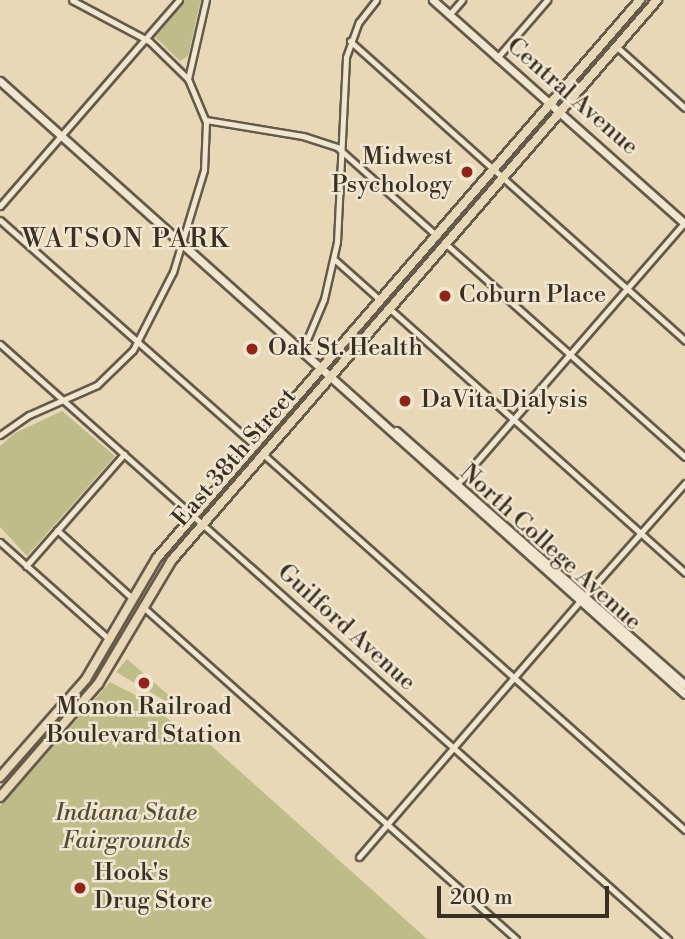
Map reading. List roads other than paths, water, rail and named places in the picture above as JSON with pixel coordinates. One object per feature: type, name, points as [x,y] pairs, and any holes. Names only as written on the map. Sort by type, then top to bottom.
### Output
[{"type":"main road","name":"Central Avenue","points":[[433,0],[684,223]]},
{"type":"main road","name":"East 38th Street","points":[[0,777],[80,686],[110,641],[132,598],[194,516],[640,0]]},
{"type":"main road","name":"East 38th Street","points":[[0,797],[98,684],[142,606],[203,525],[657,0]]},
{"type":"main road","name":"North College Avenue","points":[[0,81],[582,599],[685,685]]},
{"type":"main road","name":"North College Avenue","points":[[393,429],[458,483],[685,694]]},
{"type":"street","points":[[0,435],[29,415],[66,402],[102,382],[138,342],[184,244],[204,170],[206,120],[188,79],[145,39],[72,0]]},
{"type":"street","points":[[0,206],[179,0]]},
{"type":"street","points":[[188,79],[206,0]]},
{"type":"street","points":[[303,349],[334,259],[342,202],[344,73],[350,41],[376,0]]},
{"type":"street","points":[[449,15],[462,0]]},
{"type":"street","points":[[497,58],[547,0]]},
{"type":"street","points":[[350,41],[685,341]]},
{"type":"street","points":[[617,47],[685,108]]},
{"type":"street","points":[[206,120],[310,138],[343,151],[437,236]]},
{"type":"street","points":[[0,220],[254,446]]},
{"type":"street","points":[[458,483],[684,223]]},
{"type":"street","points":[[446,244],[685,457]]},
{"type":"street","points":[[334,259],[380,300]]},
{"type":"street","points":[[390,309],[685,573]]},
{"type":"street","name":"Guilford Avenue","points":[[0,344],[668,939]]},
{"type":"street","points":[[26,566],[124,454]]},
{"type":"street","points":[[264,455],[685,830]]},
{"type":"street","points":[[359,857],[685,482]]},
{"type":"street","points":[[57,530],[132,598]]},
{"type":"street","points":[[0,542],[110,641]]},
{"type":"street","points":[[142,606],[516,939]]},
{"type":"place","name":"Midwest Psychology","points":[[467,172]]},
{"type":"place","name":"Coburn Place","points":[[445,296]]},
{"type":"place","name":"Oak St. Health","points":[[252,349]]},
{"type":"place","name":"DaVita Dialysis","points":[[405,401]]},
{"type":"place","name":"Monon Railroad Boulevard Station","points":[[144,683]]},
{"type":"place","name":"Hook's Drug Store","points":[[80,888]]},
{"type":"district","name":"WATSON PARK","points":[[126,240]]},
{"type":"park label","name":"Indiana State Fairgrounds","points":[[126,828]]}]
